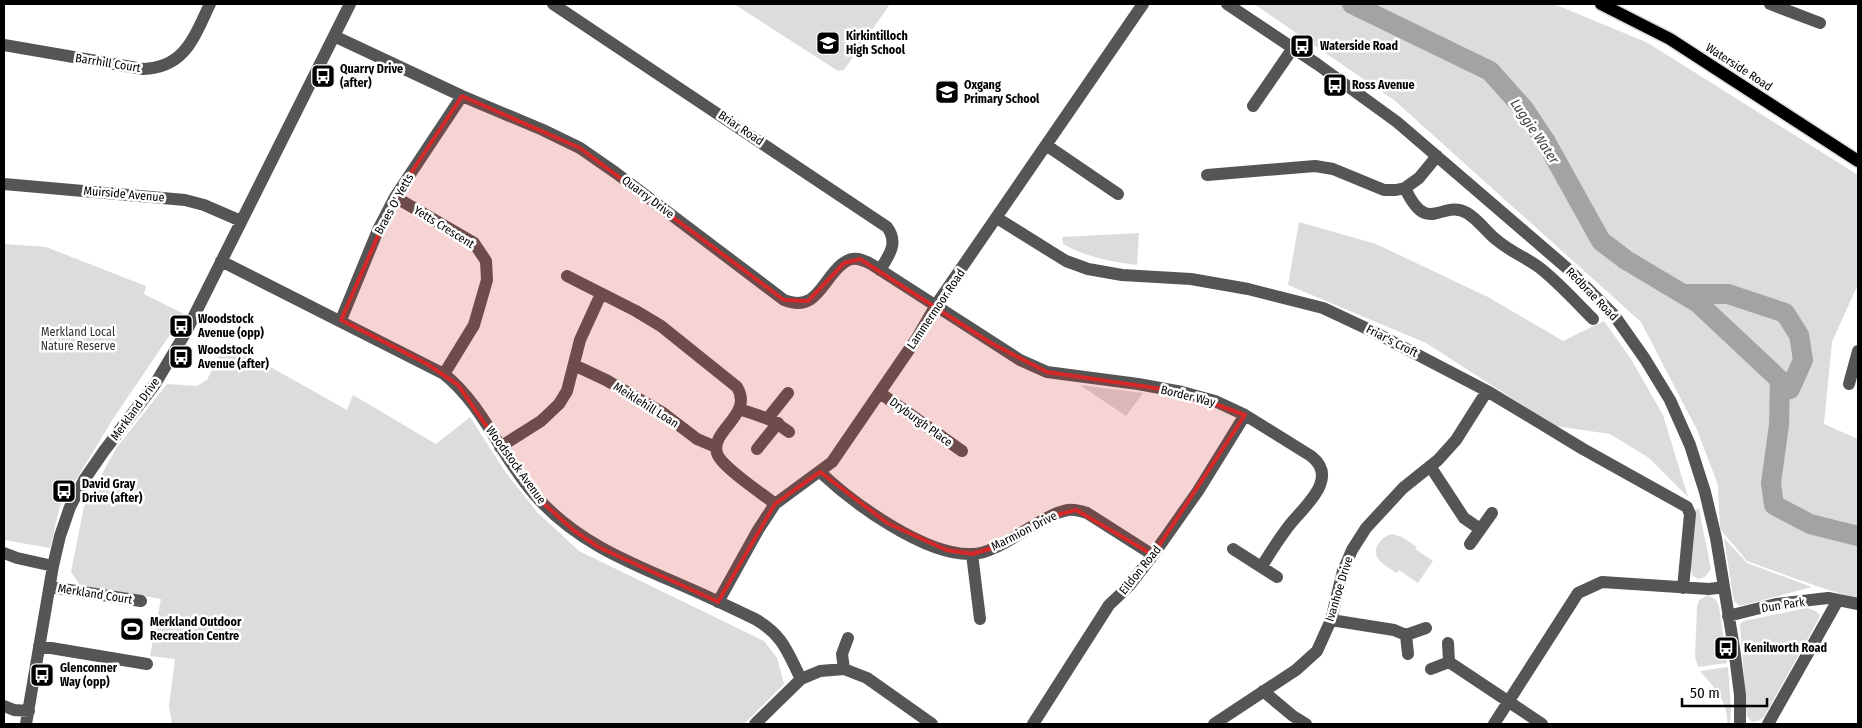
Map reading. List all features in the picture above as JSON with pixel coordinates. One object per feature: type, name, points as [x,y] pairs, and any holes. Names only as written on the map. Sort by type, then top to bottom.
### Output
[{"type":"main road","name":"Waterside Road","points":[[1601,4],[1670,39],[1858,161]]},
{"type":"street","name":"Barrhill Court","points":[[4,45],[143,69],[156,69],[177,59],[186,50],[210,4]]},
{"type":"street","name":"Merkland Drive","points":[[26,724],[53,566],[60,536],[73,501],[104,452],[137,409],[186,332],[350,4]]},
{"type":"street","name":"Briar Road","points":[[553,4],[887,227],[892,233],[894,242],[892,250],[880,270]]},
{"type":"street","name":"Lammermoor Road","points":[[718,602],[758,530],[775,504],[795,487],[820,472],[832,462],[936,305],[1143,4]]},
{"type":"street","name":"Redbrae Road","points":[[1227,4],[1294,48],[1382,110],[1568,268],[1614,315],[1645,359],[1670,400],[1690,445],[1705,492],[1716,538],[1724,587],[1740,695],[1740,724]]},
{"type":"street","points":[[1770,4],[1789,7],[1820,23]]},
{"type":"street","name":"Quarry Drive","points":[[334,36],[462,96],[543,130],[594,158],[784,300],[801,304],[808,301],[816,296],[837,269],[851,259],[860,259],[936,305]]},
{"type":"street","points":[[1253,106],[1294,48]]},
{"type":"street","name":"Braes O' Yetts","points":[[340,320],[378,230],[395,197],[462,96]]},
{"type":"street","points":[[1046,145],[1118,194]]},
{"type":"street","points":[[1207,175],[1315,166],[1333,169],[1384,190],[1405,188],[1419,178],[1437,156]]},
{"type":"street","name":"Muirside Avenue","points":[[4,184],[185,200],[204,205],[241,221]]},
{"type":"street","points":[[1405,188],[1415,208],[1423,212],[1433,215],[1458,210],[1471,215],[1503,245],[1541,269],[1593,319]]},
{"type":"street","name":"Yetts Crescent","points":[[395,197],[474,243],[486,261],[487,280],[474,325],[444,374]]},
{"type":"street","name":"Friar's Croft","points":[[997,218],[1066,261],[1088,269],[1122,275],[1191,279],[1248,289],[1323,308],[1387,338],[1487,391],[1583,449],[1687,507],[1690,514],[1683,588]]},
{"type":"street","name":"Woodstock Avenue","points":[[221,261],[444,374],[458,385],[473,403],[500,447],[534,494],[551,512],[598,547],[770,628],[781,640],[801,679]]},
{"type":"street","points":[[567,276],[636,311],[661,326],[732,381],[741,393],[742,398],[739,409],[719,438],[716,447],[717,454],[724,464],[775,504]]},
{"type":"street","points":[[500,447],[541,420],[560,404],[567,392],[580,340],[600,294]]},
{"type":"street","name":"Border Way","points":[[936,305],[991,343],[1020,360],[1048,372],[1182,392],[1215,401],[1245,415],[1319,462],[1322,469],[1320,486],[1306,507],[1289,525],[1262,566]]},
{"type":"street","points":[[1849,384],[1858,351]]},
{"type":"street","name":"Meiklehill Loan","points":[[574,364],[663,412],[697,439],[716,447]]},
{"type":"street","name":"Ivanhoe Drive","points":[[1214,724],[1296,670],[1316,651],[1331,620],[1343,571],[1352,550],[1366,528],[1403,488],[1438,460],[1456,440],[1487,391]]},
{"type":"street","name":"Dryburgh Place","points":[[880,392],[962,451]]},
{"type":"street","points":[[756,449],[788,393]]},
{"type":"street","points":[[739,409],[773,421],[788,432]]},
{"type":"street","name":"Eildon Road","points":[[1033,724],[1109,606],[1129,586],[1153,555],[1198,491],[1245,415]]},
{"type":"street","points":[[1430,466],[1464,518],[1480,530]]},
{"type":"street","name":"Marmion Drive","points":[[820,472],[834,486],[908,535],[946,550],[972,554],[993,548],[1053,516],[1067,510],[1076,510],[1087,513],[1153,555]]},
{"type":"street","points":[[1470,544],[1492,513]]},
{"type":"street","points":[[1233,549],[1277,577]]},
{"type":"street","points":[[4,554],[53,566]]},
{"type":"street","points":[[972,554],[980,619]]},
{"type":"street","points":[[1494,724],[1578,593],[1602,582],[1683,588],[1709,589],[1724,587]]},
{"type":"street","name":"Merkland Court","points":[[50,587],[141,601]]},
{"type":"street","name":"Dun Park","points":[[1728,616],[1776,604],[1828,598],[1858,604]]},
{"type":"street","points":[[1768,724],[1838,600]]},
{"type":"street","points":[[1331,620],[1394,630],[1406,635],[1426,628]]},
{"type":"street","points":[[1406,635],[1408,654]]},
{"type":"street","points":[[844,669],[842,654],[848,638]]},
{"type":"street","points":[[1448,643],[1449,662]]},
{"type":"street","points":[[40,646],[146,664]]},
{"type":"street","points":[[1449,662],[1542,724]]},
{"type":"street","points":[[1431,668],[1449,662]]},
{"type":"street","points":[[755,724],[801,679],[820,671],[844,669],[867,678],[932,724]]},
{"type":"street","points":[[1264,691],[1292,716],[1306,724]]},
{"type":"street","points":[[4,706],[14,710],[29,711]]},
{"type":"highlighted area","points":[[462,96],[580,148],[784,300],[808,301],[844,263],[860,259],[991,343],[1047,372],[1182,392],[1245,415],[1153,555],[1076,510],[1053,516],[993,548],[972,554],[946,550],[887,523],[820,472],[775,504],[718,602],[598,547],[573,530],[533,494],[458,385],[427,364],[341,320],[395,197]]},
{"type":"green space","name":"Kirkintilloch High School","points":[[734,4],[890,4],[844,70],[838,71]]},
{"type":"green space","points":[[1254,4],[1551,4],[1559,6],[1648,43],[1858,175],[1858,284],[1832,342],[1824,424],[1858,439],[1858,599],[1747,561],[1720,529],[1718,485],[1697,430],[1641,322],[1394,100]]},
{"type":"green space","points":[[1299,222],[1376,244],[1488,297],[1563,341],[1604,321],[1631,359],[1663,415],[1688,497],[1649,458],[1610,434],[1555,426],[1426,343],[1288,285]]},
{"type":"green space","points":[[1139,233],[1137,265],[1081,253],[1063,244],[1062,237]]},
{"type":"green space","name":"Merkland Local Nature Reserve","points":[[4,244],[46,247],[146,286],[144,294],[184,314],[113,419],[60,506],[50,548],[4,540]]},
{"type":"green space","points":[[226,342],[347,410],[353,395],[436,444],[470,417],[506,473],[537,512],[579,551],[764,641],[777,658],[784,684],[744,724],[172,724],[169,706],[175,659],[150,656],[161,599],[109,590],[82,588],[71,572],[84,506],[117,447],[167,384],[197,386],[207,380]]},
{"type":"green space","points":[[1080,385],[1143,393],[1126,416]]},
{"type":"green space","points":[[1699,509],[1711,569],[1705,577],[1698,579],[1693,576],[1690,568],[1693,510]]},
{"type":"green space","points":[[1392,534],[1402,537],[1417,547],[1415,549],[1433,561],[1418,583],[1399,570],[1397,573],[1390,569],[1377,557],[1376,549],[1380,541]]},
{"type":"green space","points":[[1724,538],[1747,563],[1812,587],[1740,606],[1734,601]]},
{"type":"green space","points":[[1708,595],[1716,600],[1719,606],[1727,663],[1698,667],[1695,657],[1697,607],[1699,600]]},
{"type":"green space","points":[[1807,608],[1814,610],[1820,615],[1817,622],[1764,717],[1752,722],[1747,716],[1740,624],[1744,621]]},
{"type":"green space","points":[[1728,667],[1731,709],[1730,724],[1727,724],[1723,702],[1700,671]]},
{"type":"waterway","name":"Luggie Water","points":[[1352,4],[1490,71],[1524,109],[1546,142],[1601,241],[1626,260],[1698,303],[1780,380],[1779,425],[1771,483],[1774,505],[1810,524],[1858,536]]},
{"type":"waterway","name":"Luggie Water","points":[[1685,294],[1728,294],[1785,313],[1799,335],[1803,360],[1790,389],[1780,392]]},
{"type":"place","name":"Kirkintilloch High School","points":[[828,43]]},
{"type":"place","name":"Waterside Road","points":[[1302,46]]},
{"type":"place","name":"Quarry Drive (after)","points":[[323,76]]},
{"type":"place","name":"Ross Avenue","points":[[1335,85]]},
{"type":"place","name":"Oxgang Primary School","points":[[947,92]]},
{"type":"place","name":"Woodstock Avenue (opp)","points":[[181,326]]},
{"type":"place","name":"Woodstock Avenue (after)","points":[[181,357]]},
{"type":"place","name":"David Gray Drive (after)","points":[[64,491]]},
{"type":"place","name":"Merkland Outdoor Recreation Centre","points":[[132,629]]},
{"type":"place","name":"Kenilworth Road","points":[[1726,648]]},
{"type":"place","name":"Glenconner Way (opp)","points":[[42,675]]}]
